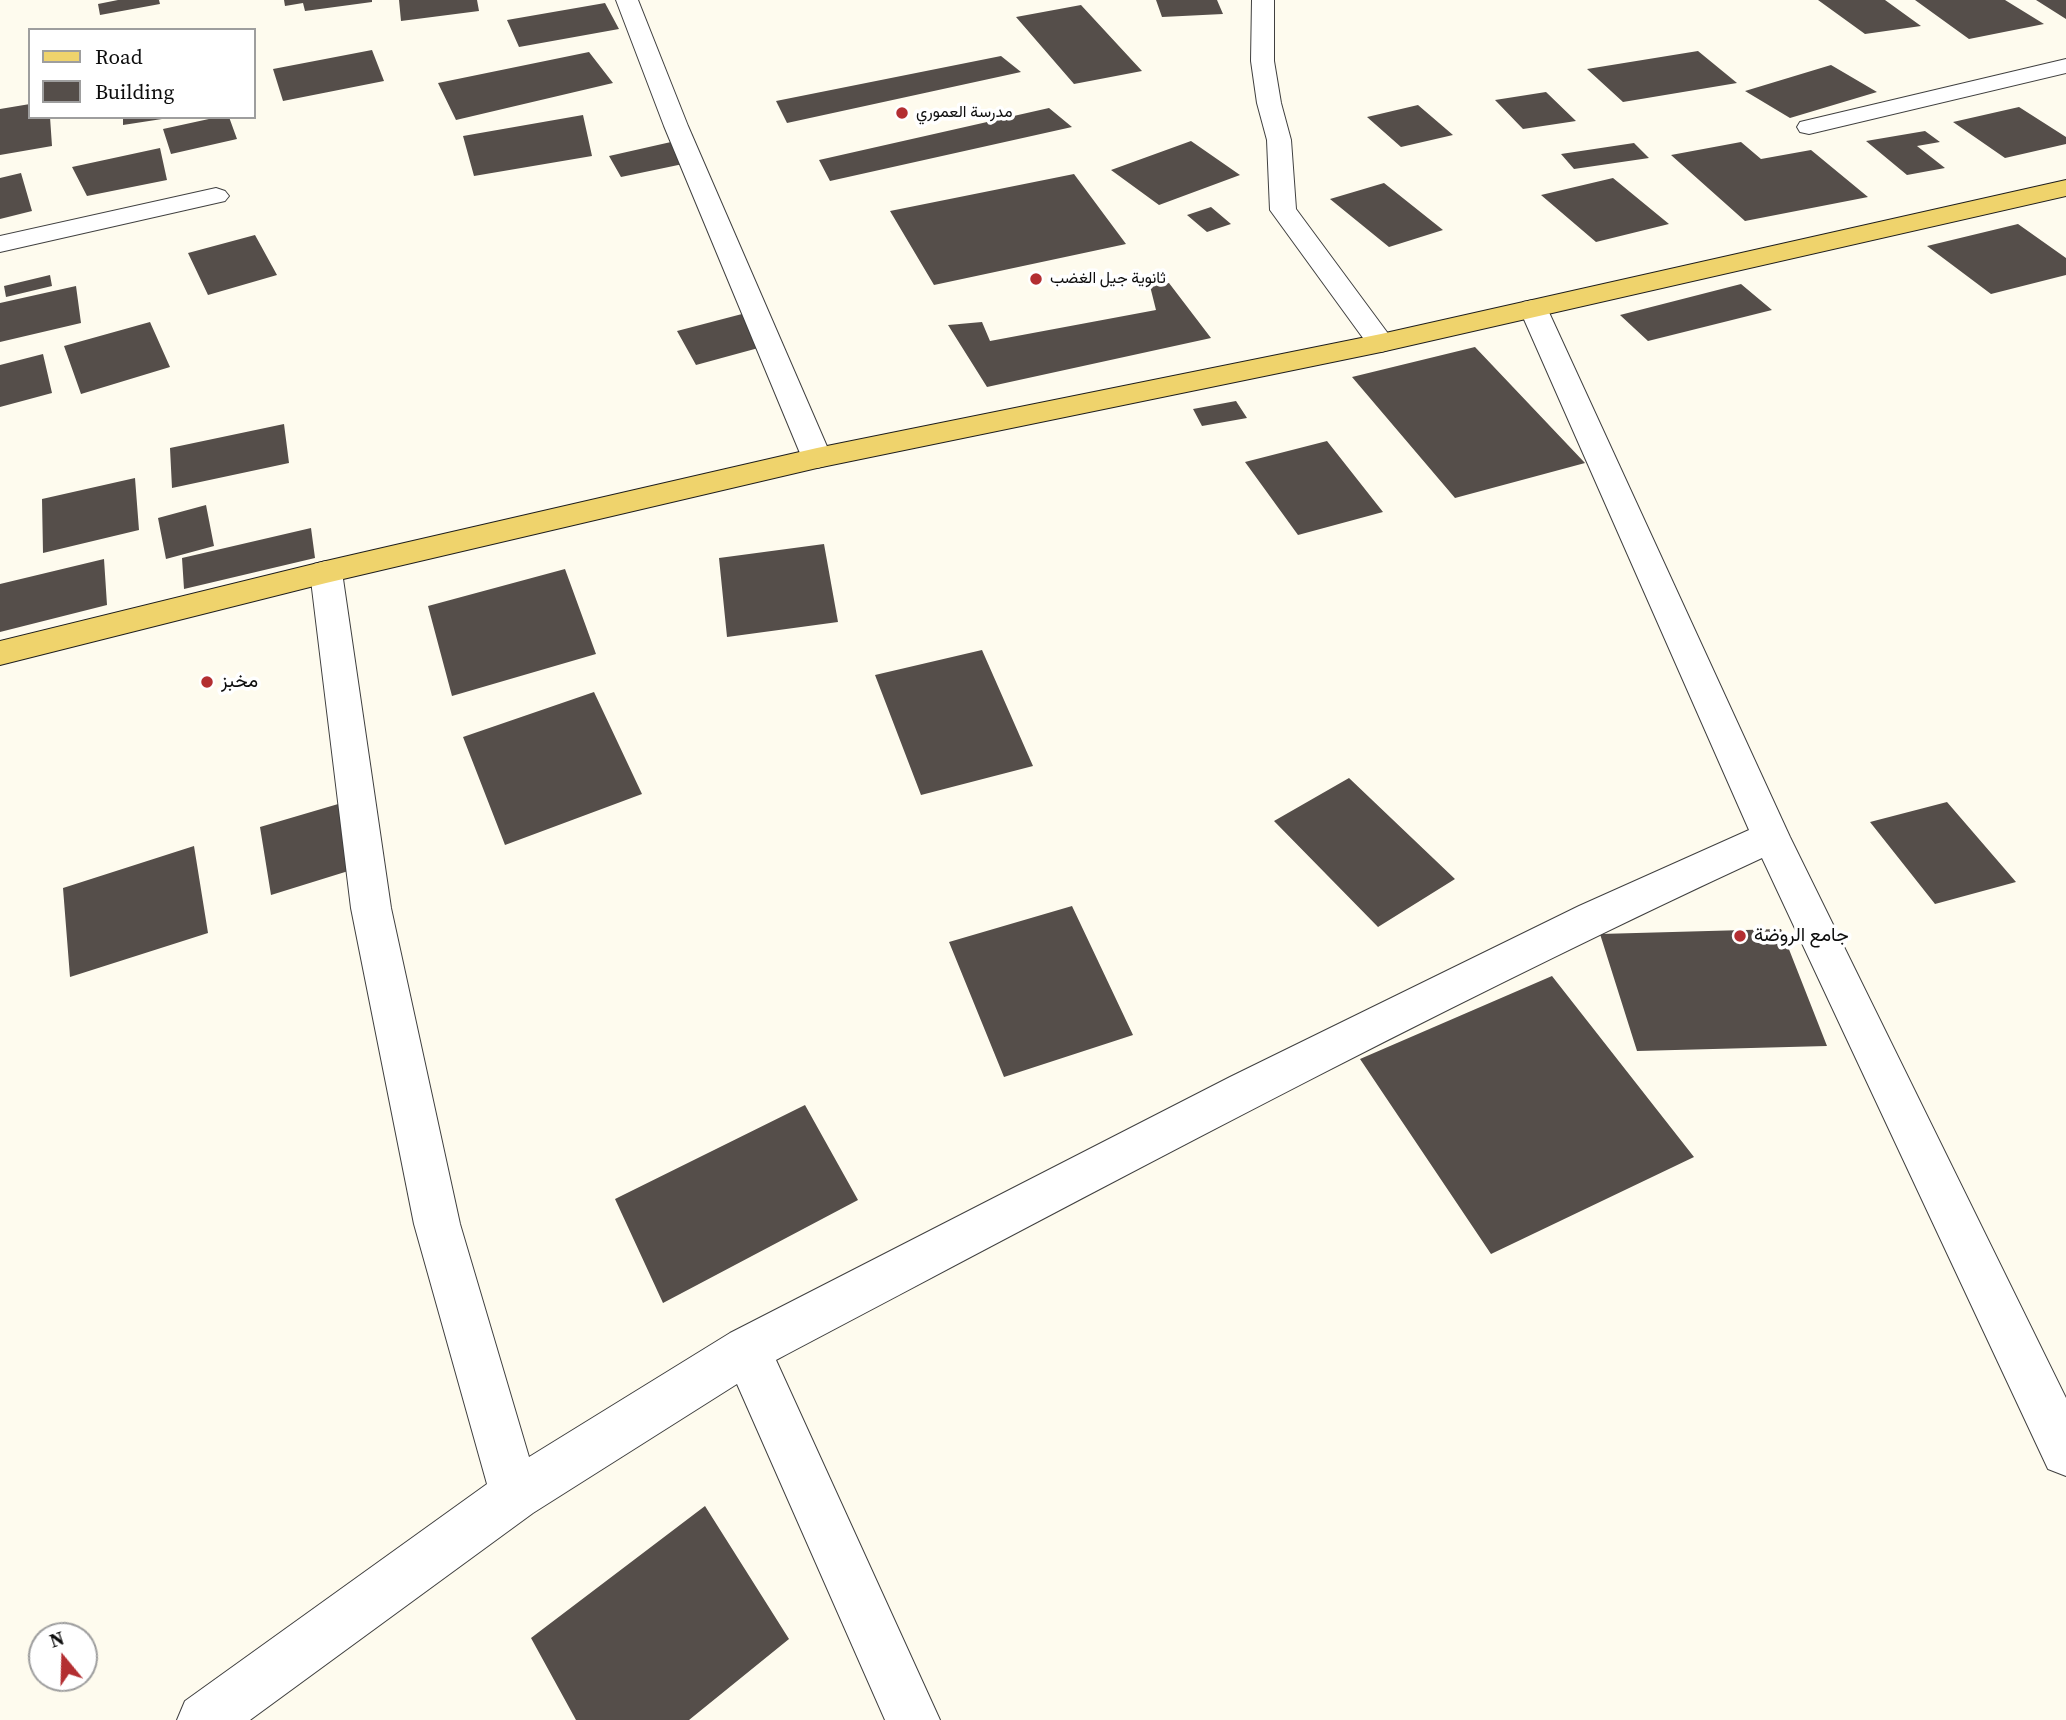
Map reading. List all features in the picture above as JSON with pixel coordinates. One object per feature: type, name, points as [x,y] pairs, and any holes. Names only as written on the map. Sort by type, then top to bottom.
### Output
[{"type":"main road","points":[[0,653],[326,572],[817,458],[1381,343],[2066,188]]},
{"type":"street","points":[[627,0],[817,458]]},
{"type":"street","points":[[1263,0],[1260,30],[1262,63],[1268,100],[1279,138],[1278,191],[1283,210],[1381,343]]},
{"type":"street","points":[[1809,127],[2066,66]]},
{"type":"street","points":[[0,244],[216,195]]},
{"type":"street","points":[[1533,308],[1771,837],[2066,1451]]},
{"type":"street","points":[[326,572],[371,908],[437,1224],[515,1495]]},
{"type":"street","points":[[204,1720],[515,1495],[747,1350],[1258,1084],[1593,918],[1771,837]]},
{"type":"street","points":[[747,1350],[913,1720]]},
{"type":"building","points":[[118,0],[159,0],[160,4],[100,15],[98,4]]},
{"type":"building","points":[[284,0],[372,2],[305,11],[303,3],[285,6]]},
{"type":"building","points":[[399,0],[477,0],[479,11],[401,21]]},
{"type":"building","points":[[1156,0],[1217,0],[1223,14],[1162,17]]},
{"type":"building","points":[[1818,0],[1885,0],[1921,26],[1865,34]]},
{"type":"building","points":[[1915,0],[2005,0],[2044,24],[1969,39]]},
{"type":"building","points":[[2036,0],[2066,0],[2066,19]]},
{"type":"building","points":[[605,3],[619,29],[519,47],[507,20]]},
{"type":"building","points":[[1081,5],[1142,71],[1074,84],[1016,17]]},
{"type":"building","points":[[372,50],[384,81],[283,101],[273,69]]},
{"type":"building","points":[[1698,51],[1737,83],[1623,102],[1587,69]]},
{"type":"building","points":[[589,52],[613,83],[456,120],[438,83]]},
{"type":"building","points":[[1001,56],[1021,72],[787,123],[776,101]]},
{"type":"building","points":[[1831,65],[1877,92],[1790,118],[1745,91]]},
{"type":"building","points":[[1546,92],[1576,121],[1523,129],[1495,100]]},
{"type":"building","points":[[28,104],[28,119],[50,119],[52,146],[0,155],[0,109]]},
{"type":"building","points":[[1418,105],[1453,135],[1401,147],[1367,117]]},
{"type":"building","points":[[2019,107],[2066,137],[2066,144],[2005,158],[1953,122]]},
{"type":"building","points":[[1049,108],[1072,127],[830,181],[819,160]]},
{"type":"building","points":[[583,115],[592,156],[474,176],[463,136]]},
{"type":"building","points":[[123,119],[162,119],[123,125]]},
{"type":"building","points":[[209,119],[230,119],[237,139],[171,154],[163,129]]},
{"type":"building","points":[[1925,131],[1940,142],[1917,146],[1945,168],[1907,175],[1866,141]]},
{"type":"building","points":[[1191,141],[1240,175],[1159,205],[1111,170]]},
{"type":"building","points":[[671,142],[683,164],[621,177],[609,156]]},
{"type":"building","points":[[1741,142],[1761,159],[1811,150],[1868,197],[1745,221],[1671,155]]},
{"type":"building","points":[[1634,143],[1649,158],[1574,169],[1561,154]]},
{"type":"building","points":[[160,148],[167,180],[87,196],[72,167]]},
{"type":"building","points":[[21,173],[32,211],[0,219],[0,178]]},
{"type":"building","points":[[1074,174],[1126,244],[934,285],[890,211]]},
{"type":"building","points":[[1613,178],[1669,224],[1596,242],[1541,195]]},
{"type":"building","points":[[1384,183],[1443,230],[1389,247],[1330,199]]},
{"type":"building","points":[[1211,207],[1231,224],[1207,232],[1187,215]]},
{"type":"building","points":[[2018,224],[2066,258],[2066,275],[1991,294],[1927,246]]},
{"type":"building","points":[[255,235],[277,275],[208,295],[188,253]]},
{"type":"building","points":[[50,275],[52,286],[6,297],[4,286]]},
{"type":"building","points":[[1169,283],[1211,338],[987,387],[948,325],[982,322],[990,341],[1156,310],[1150,286]]},
{"type":"building","points":[[1741,284],[1772,310],[1648,341],[1620,315]]},
{"type":"building","points":[[76,286],[81,323],[0,342],[0,303]]},
{"type":"building","points":[[742,314],[762,347],[696,365],[677,331]]},
{"type":"building","points":[[150,322],[170,367],[81,394],[64,346]]},
{"type":"building","points":[[1475,347],[1585,463],[1455,498],[1352,377]]},
{"type":"building","points":[[43,354],[52,393],[0,407],[0,365]]},
{"type":"building","points":[[1236,401],[1247,418],[1202,426],[1193,409]]},
{"type":"building","points":[[284,424],[289,463],[172,488],[170,448]]},
{"type":"building","points":[[1327,441],[1383,512],[1298,535],[1245,462]]},
{"type":"building","points":[[135,478],[139,530],[43,553],[42,499]]},
{"type":"building","points":[[206,505],[214,546],[166,559],[158,518]]},
{"type":"building","points":[[311,528],[315,558],[184,589],[182,558]]},
{"type":"building","points":[[824,544],[838,622],[727,637],[719,558]]},
{"type":"building","points":[[104,559],[107,605],[0,632],[0,584]]},
{"type":"building","points":[[565,569],[596,654],[452,696],[428,606]]},
{"type":"building","points":[[982,650],[1033,766],[921,795],[875,675]]},
{"type":"building","points":[[594,692],[642,794],[505,845],[463,737]]},
{"type":"building","points":[[1349,778],[1455,879],[1378,927],[1274,821]]},
{"type":"building","points":[[345,802],[358,868],[271,895],[260,827]]},
{"type":"building","points":[[1947,802],[2016,882],[1935,904],[1870,822]]},
{"type":"building","points":[[194,846],[208,933],[70,977],[63,888]]},
{"type":"building","points":[[1072,906],[1133,1035],[1004,1077],[949,942]]},
{"type":"building","points":[[1781,929],[1827,1046],[1637,1051],[1600,934]]},
{"type":"building","points":[[1552,976],[1694,1157],[1491,1254],[1360,1059]]},
{"type":"building","points":[[805,1105],[858,1200],[663,1303],[615,1199]]},
{"type":"building","points":[[705,1506],[789,1639],[689,1720],[576,1720],[531,1638]]},
{"type":"place","name":"مدرسة العموري","points":[[902,113]]},
{"type":"place","name":"ثانوية جيل الغضب","points":[[1036,279]]},
{"type":"place","name":"مخبز","points":[[207,682]]},
{"type":"place","name":"جامع الروضة","points":[[1740,936]]}]
